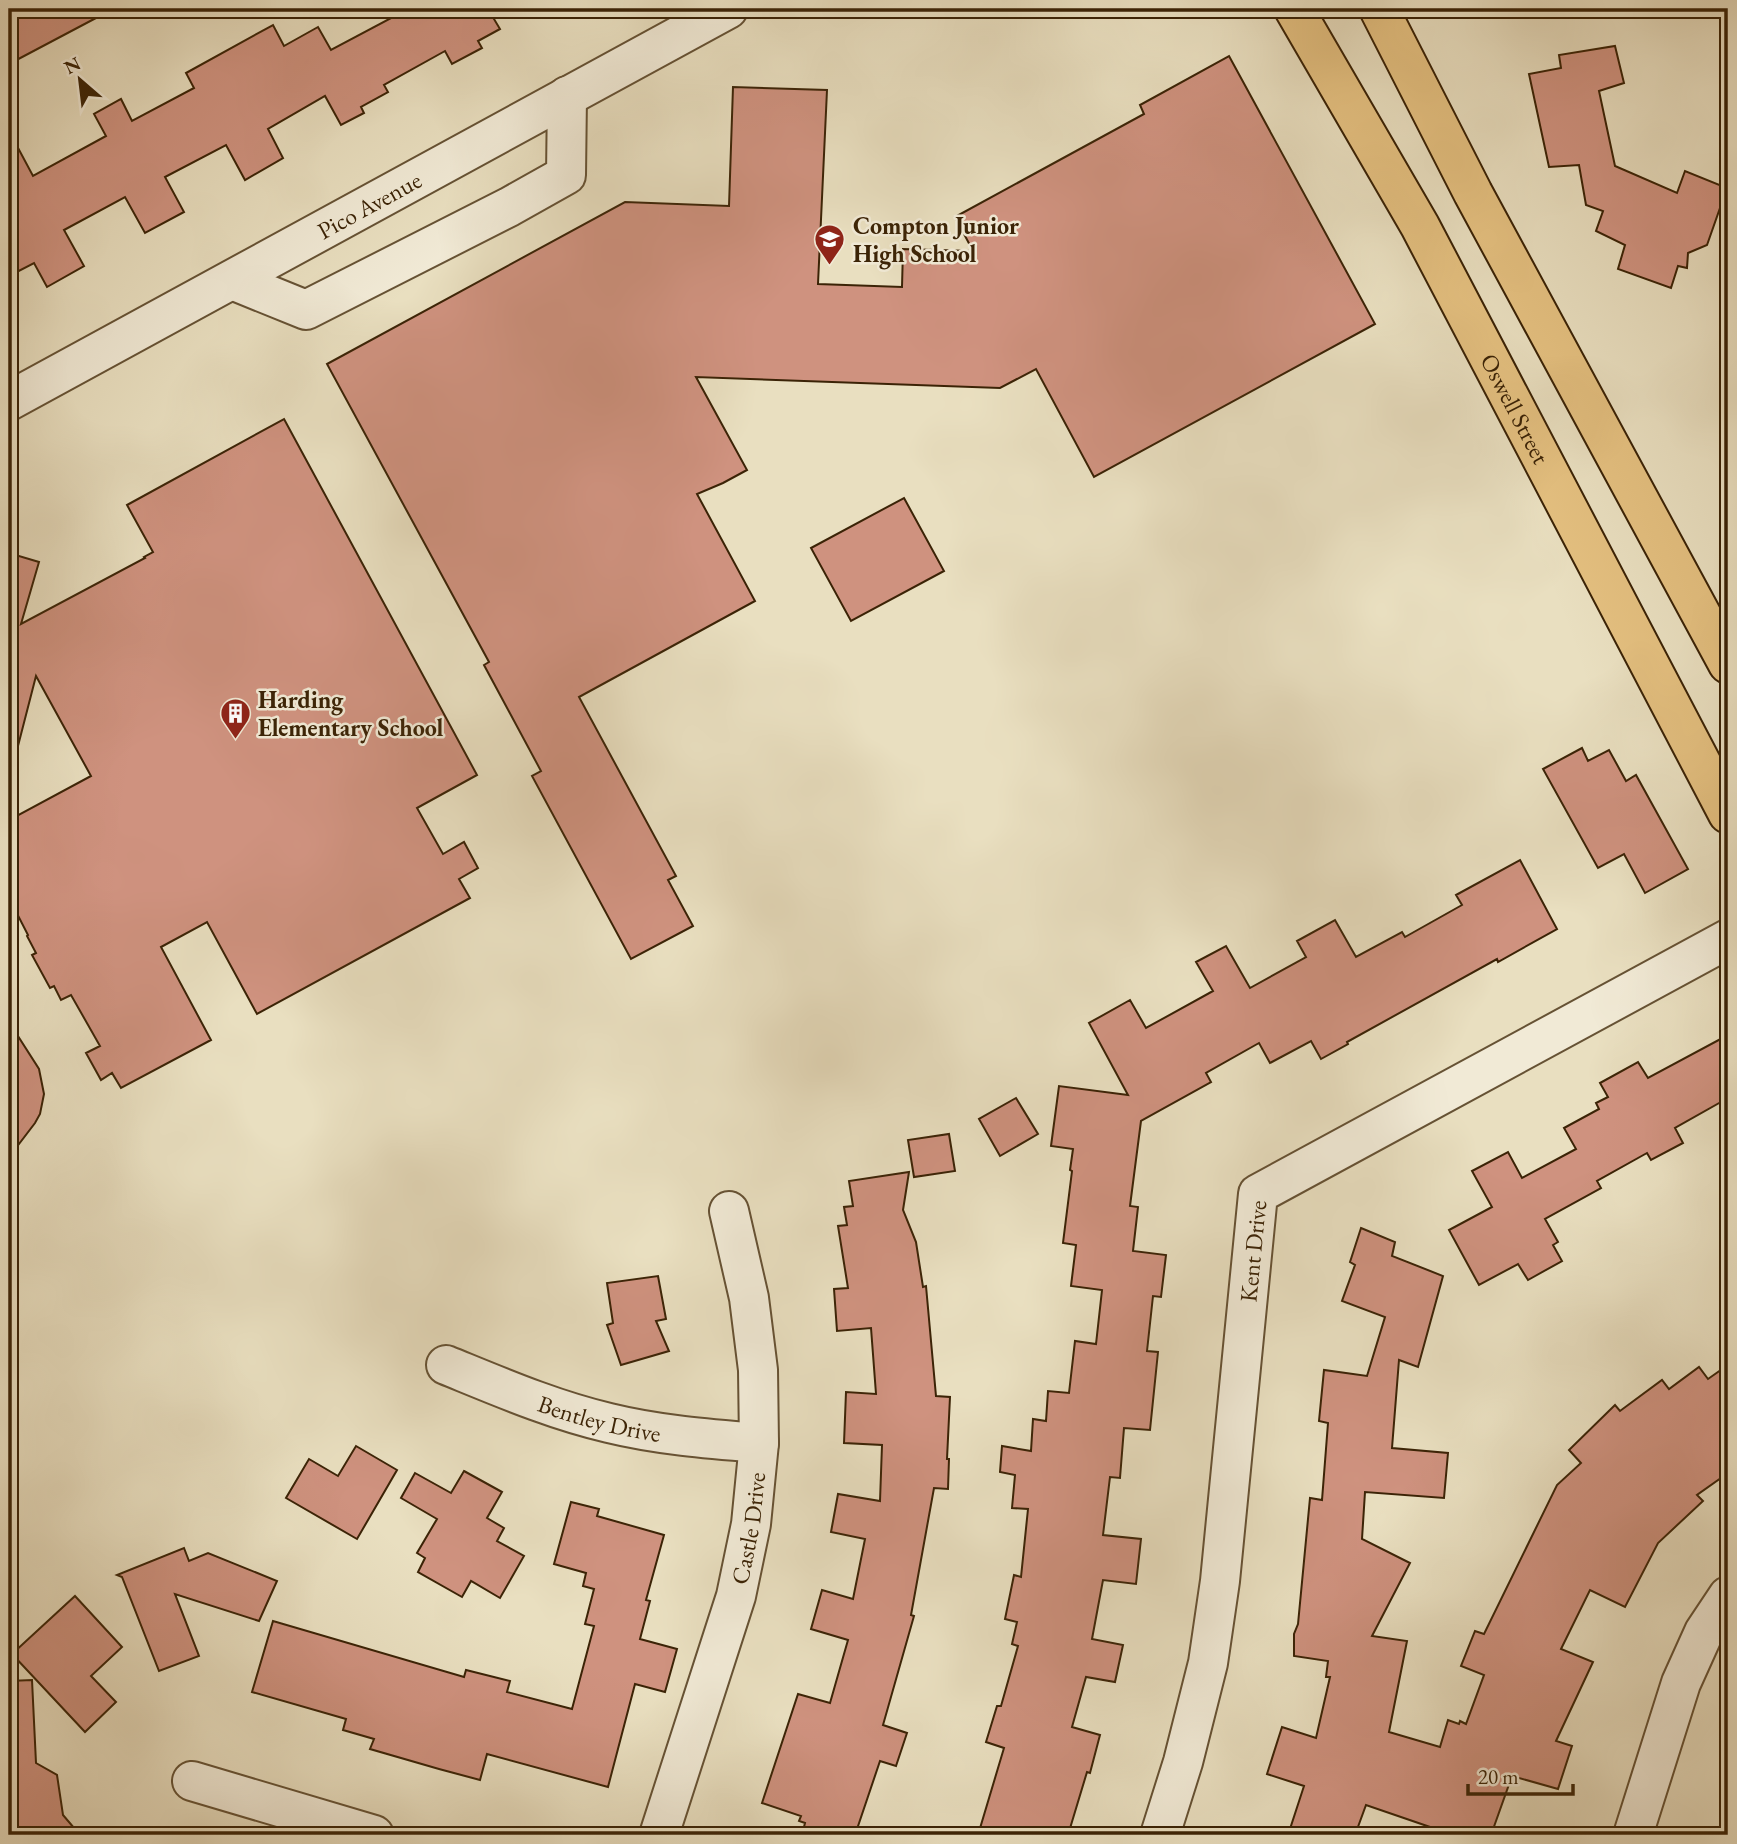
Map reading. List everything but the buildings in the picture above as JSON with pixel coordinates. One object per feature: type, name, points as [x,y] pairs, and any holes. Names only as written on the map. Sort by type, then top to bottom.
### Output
[{"type":"main road","name":"Oswell Street","points":[[1294,9],[1420,226],[1728,814]]},
{"type":"main road","points":[[1379,9],[1473,193],[1728,664]]},
{"type":"street","name":"Pico Avenue","points":[[9,401],[728,9]]},
{"type":"street","points":[[232,280],[306,310],[566,176],[567,96]]},
{"type":"street","name":"Kent Drive","points":[[1160,1835],[1183,1762],[1208,1662],[1220,1581],[1258,1194],[1728,939]]},
{"type":"street","name":"Castle Drive","points":[[659,1835],[736,1596],[751,1524],[759,1443],[758,1370],[749,1297],[729,1211]]},
{"type":"street","name":"Bentley Drive","points":[[446,1365],[530,1400],[609,1423],[690,1438],[759,1443]]},
{"type":"street","points":[[1633,1835],[1681,1683],[1704,1632],[1728,1596]]},
{"type":"street","points":[[191,1781],[373,1835]]},
{"type":"place","name":"Compton Junior High School","points":[[830,266]]},
{"type":"place","name":"Harding Elementary School","points":[[235,740]]}]
